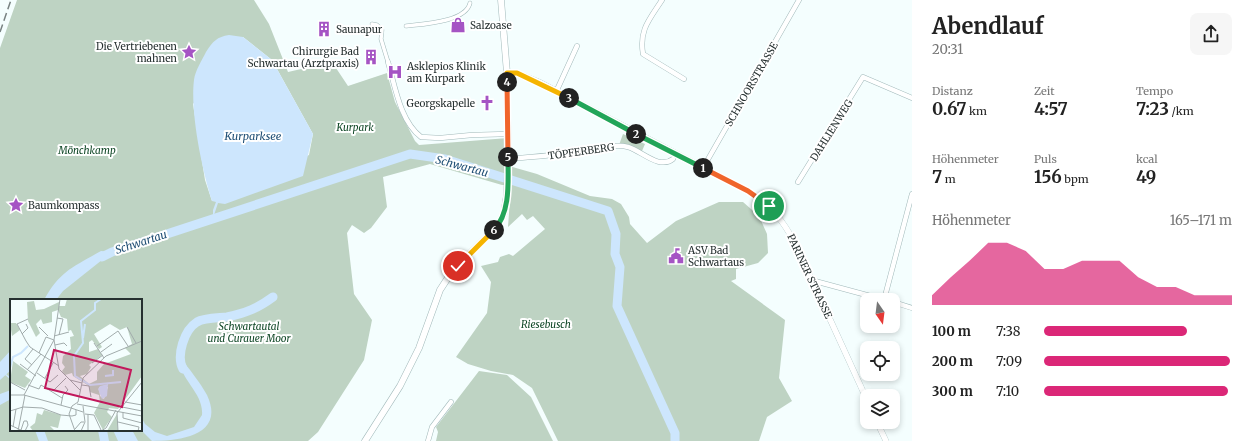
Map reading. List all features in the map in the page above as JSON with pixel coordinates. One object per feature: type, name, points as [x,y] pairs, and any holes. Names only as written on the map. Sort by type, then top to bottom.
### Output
[{"type":"main road","points":[[365,441],[400,386],[419,348],[440,290],[453,270],[498,226],[506,204],[508,172],[507,73],[500,0]]},
{"type":"street","points":[[662,0],[643,31],[641,41],[643,54],[684,78]]},
{"type":"street","name":"SCHNOORSTRASSE","points":[[703,168],[799,0]]},
{"type":"street","points":[[406,26],[454,18],[464,12],[469,7],[470,3]]},
{"type":"street","points":[[372,24],[377,25],[382,30],[381,39],[398,98],[410,127],[421,138],[507,134]]},
{"type":"street","points":[[556,92],[577,46]]},
{"type":"street","name":"PARINER STRASSE","points":[[507,73],[517,73],[556,92],[748,191],[776,213],[785,224],[862,389]]},
{"type":"street","name":"DAHLIENWEG","points":[[798,182],[863,77],[912,98]]},
{"type":"street","name":"TÖPFERBERG","points":[[508,159],[578,152],[619,145],[629,147],[662,163],[673,159]]},
{"type":"street","points":[[886,293],[912,194]]},
{"type":"street","points":[[811,280],[860,293]]},
{"type":"street","points":[[900,304],[912,308]]},
{"type":"street","points":[[428,441],[432,427],[451,402]]},
{"type":"street","points":[[880,429],[886,441]]},
{"type":"green space","name":"Schwartautal und Curauer Moor","points":[[17,0],[254,0],[269,24],[288,72],[332,62],[348,86],[387,73],[395,102],[415,141],[419,145],[508,138],[509,166],[537,174],[590,196],[612,199],[621,204],[629,217],[630,224],[647,243],[676,221],[719,202],[743,202],[759,216],[767,234],[768,253],[758,263],[736,269],[736,279],[731,281],[785,320],[779,378],[792,401],[767,417],[759,441],[558,441],[532,388],[513,375],[491,371],[468,364],[456,357],[487,313],[491,282],[481,266],[498,262],[500,257],[509,254],[513,256],[545,229],[533,216],[527,220],[522,214],[508,227],[511,185],[502,185],[430,164],[383,177],[387,207],[371,228],[364,233],[352,225],[347,233],[354,294],[372,320],[364,360],[318,432],[308,441],[0,441],[0,48]],"holes":[[[243,37],[272,60],[313,134],[309,155],[212,201],[205,180],[193,104]]]},
{"type":"green space","points":[[623,134],[645,144],[642,151],[619,145]]},
{"type":"green space","points":[[479,371],[507,375],[531,397],[553,441],[436,441],[438,432],[436,427]]},
{"type":"water","name":"Kurparksee","points":[[229,35],[243,37],[272,60],[313,134],[303,176],[225,204],[218,203],[213,218],[213,210],[216,202],[212,201],[204,174],[198,141],[195,124],[193,93],[194,80],[199,66],[211,45],[218,38]]},
{"type":"water","points":[[101,251],[112,252],[63,291],[57,299],[45,299],[56,282],[75,266]]},
{"type":"water","points":[[10,351],[10,371],[0,380],[0,362]]},
{"type":"water","points":[[180,357],[198,380],[207,395],[211,409],[210,419],[205,428],[197,433],[175,440],[152,441],[142,431],[142,419],[145,424],[155,432],[167,436],[194,427],[202,415],[202,407],[199,399],[182,372]]},
{"type":"water","points":[[10,390],[10,400],[0,405],[0,394]]},
{"type":"water","points":[[35,431],[44,431],[48,441],[39,441]]},
{"type":"water","points":[[98,431],[107,431],[109,441],[100,441]]},
{"type":"water","points":[[113,431],[133,431],[138,441],[118,441]]},
{"type":"waterway","name":"Schwartau","points":[[102,257],[112,252],[410,154],[445,159],[608,211],[616,234],[615,254],[620,267],[617,306],[675,433],[675,441]]},
{"type":"waterway","points":[[183,369],[180,357],[182,344],[192,326],[197,322],[207,319],[227,317],[246,312],[273,297]]},
{"type":"waterway","points":[[5,374],[10,378]]},
{"type":"railway","points":[[0,32],[11,0]]},
{"type":"place","name":"Salzoase","points":[[458,25]]},
{"type":"place","name":"Saunapur","points":[[324,29]]},
{"type":"place","name":"Die Vertriebenen mahnen","points":[[189,52]]},
{"type":"place","name":"Chirurgie Bad Schwartau (Arztpraxis)","points":[[371,57]]},
{"type":"place","name":"Asklepios Klinik am Kurpark","points":[[395,72]]},
{"type":"place","name":"Georgskapelle","points":[[487,103]]},
{"type":"place","name":"Baumkompass","points":[[16,205]]},
{"type":"place","name":"ASV Bad Schwartaus","points":[[676,256]]},
{"type":"route","points":[[458,266],[498,226],[504,213],[507,194],[508,159],[507,73],[517,73],[539,82],[748,191],[769,206]]},
{"type":"park label","name":"Kurpark","points":[[355,127]]},
{"type":"park label","name":"Mönchkamp","points":[[87,150]]},
{"type":"park label","name":"Riesebusch","points":[[546,324]]}]
